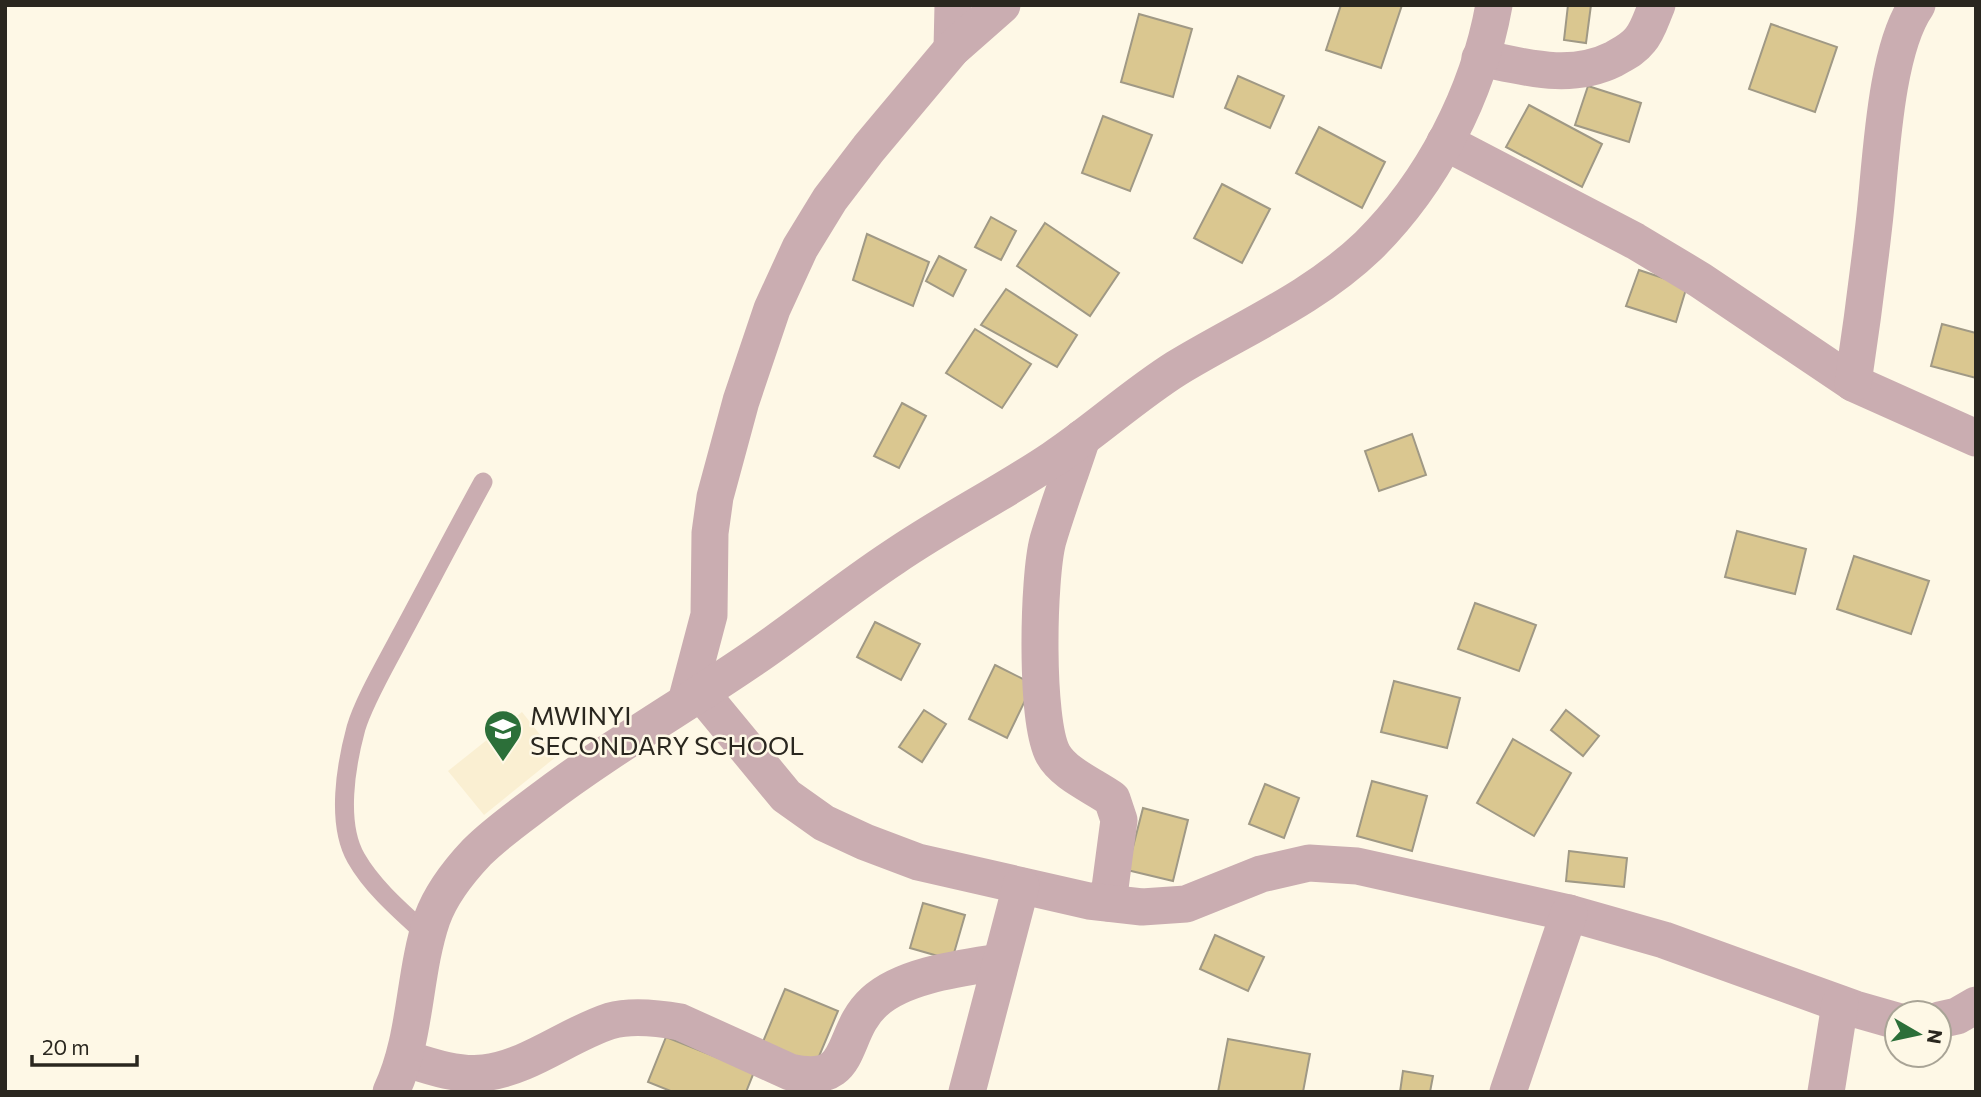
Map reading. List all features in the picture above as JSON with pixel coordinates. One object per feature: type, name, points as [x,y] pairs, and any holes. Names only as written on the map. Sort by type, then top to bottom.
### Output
[{"type":"street","points":[[952,49],[953,5]]},
{"type":"street","points":[[694,697],[709,615],[710,533],[715,496],[741,401],[772,309],[800,248],[830,199],[952,49],[1002,5]]},
{"type":"street","points":[[391,1092],[404,1058],[428,936],[440,899],[478,852],[566,782],[752,659],[895,556],[1053,459],[1174,370],[1314,290],[1356,256],[1399,212],[1445,142],[1458,118],[1480,58],[1494,5]]},
{"type":"street","points":[[1480,58],[1558,72],[1581,70],[1602,64],[1629,51],[1642,38],[1657,5]]},
{"type":"street","points":[[1853,383],[1890,87],[1900,43],[1917,5]]},
{"type":"street","points":[[1445,142],[1635,241],[1700,280],[1853,383],[1976,438]]},
{"type":"street","points":[[1082,438],[1047,543],[1042,594],[1041,700],[1046,734],[1053,754],[1063,766],[1112,799],[1116,807],[1119,820],[1108,903]]},
{"type":"street","points":[[694,697],[786,796],[824,823],[864,842],[918,862],[1021,886],[1142,907],[1186,904],[1261,874],[1309,863],[1357,866],[1569,913],[1664,940],[1840,1004],[1883,1017]]},
{"type":"street","points":[[967,1092],[1021,886]]},
{"type":"street","points":[[1508,1092],[1569,913]]},
{"type":"street","points":[[404,1058],[457,1072],[483,1073],[515,1065],[611,1021],[660,1019],[680,1022],[790,1072],[820,1075],[839,1063],[860,1021],[873,1002],[897,988],[942,972],[1000,961]]},
{"type":"street","points":[[1826,1092],[1840,1004]]},
{"type":"street","points":[[1953,1017],[1976,1004]]},
{"type":"lane","points":[[428,936],[389,899],[355,858],[344,817],[348,771],[357,726],[386,663],[483,482]]},
{"type":"shaded area","name":"MWINYI SECONDARY SCHOOL","points":[[522,712],[557,756],[484,815],[448,771]]},
{"type":"building","points":[[1341,5],[1402,5],[1381,68],[1326,50]]},
{"type":"building","points":[[1568,5],[1591,5],[1586,43],[1564,40]]},
{"type":"building","points":[[1139,14],[1192,29],[1173,97],[1121,82]]},
{"type":"building","points":[[1771,24],[1837,47],[1815,112],[1749,89]]},
{"type":"building","points":[[1238,76],[1284,96],[1270,128],[1225,108]]},
{"type":"building","points":[[1588,86],[1641,103],[1629,142],[1575,125]]},
{"type":"building","points":[[1529,105],[1602,144],[1582,187],[1506,147]]},
{"type":"building","points":[[1103,116],[1152,135],[1130,191],[1082,173]]},
{"type":"building","points":[[1319,127],[1385,162],[1362,208],[1296,173]]},
{"type":"building","points":[[1222,184],[1270,209],[1242,263],[1194,238]]},
{"type":"building","points":[[991,217],[1016,231],[1001,260],[975,247]]},
{"type":"building","points":[[1045,223],[1119,273],[1090,316],[1017,266]]},
{"type":"building","points":[[867,234],[929,262],[913,306],[853,280]]},
{"type":"building","points":[[939,256],[966,270],[953,296],[926,281]]},
{"type":"building","points":[[1639,270],[1687,286],[1676,322],[1626,306]]},
{"type":"building","points":[[1006,289],[1077,335],[1057,367],[981,325]]},
{"type":"building","points":[[1942,324],[1976,333],[1976,378],[1931,366]]},
{"type":"building","points":[[975,329],[1031,364],[1002,408],[946,373]]},
{"type":"building","points":[[902,403],[926,416],[899,468],[874,456]]},
{"type":"building","points":[[1412,434],[1426,475],[1379,491],[1365,451]]},
{"type":"building","points":[[1737,531],[1806,549],[1795,594],[1725,577]]},
{"type":"building","points":[[1854,556],[1929,581],[1911,634],[1837,609]]},
{"type":"building","points":[[1475,603],[1536,625],[1519,671],[1458,649]]},
{"type":"building","points":[[875,622],[920,644],[901,680],[857,657]]},
{"type":"building","points":[[995,665],[1033,684],[1007,738],[969,719]]},
{"type":"building","points":[[1394,681],[1460,698],[1447,748],[1381,732]]},
{"type":"building","points":[[924,710],[946,724],[922,762],[899,747]]},
{"type":"building","points":[[1566,710],[1599,736],[1583,756],[1551,730]]},
{"type":"building","points":[[1513,739],[1571,773],[1534,836],[1477,803]]},
{"type":"building","points":[[1372,781],[1427,796],[1412,851],[1357,836]]},
{"type":"building","points":[[1265,784],[1299,798],[1284,838],[1249,824]]},
{"type":"building","points":[[1143,808],[1188,820],[1173,881],[1127,870]]},
{"type":"building","points":[[1569,851],[1627,858],[1624,887],[1566,881]]},
{"type":"building","points":[[923,903],[965,915],[952,960],[910,948]]},
{"type":"building","points":[[1215,935],[1264,957],[1248,991],[1200,969]]},
{"type":"building","points":[[785,989],[838,1011],[815,1066],[762,1044]]},
{"type":"building","points":[[666,1037],[754,1072],[746,1092],[673,1092],[648,1082]]},
{"type":"building","points":[[1228,1039],[1310,1054],[1303,1092],[1218,1092]]},
{"type":"building","points":[[1403,1071],[1433,1076],[1430,1092],[1400,1092]]},
{"type":"place","name":"MWINYI SECONDARY SCHOOL","points":[[503,763]]}]
